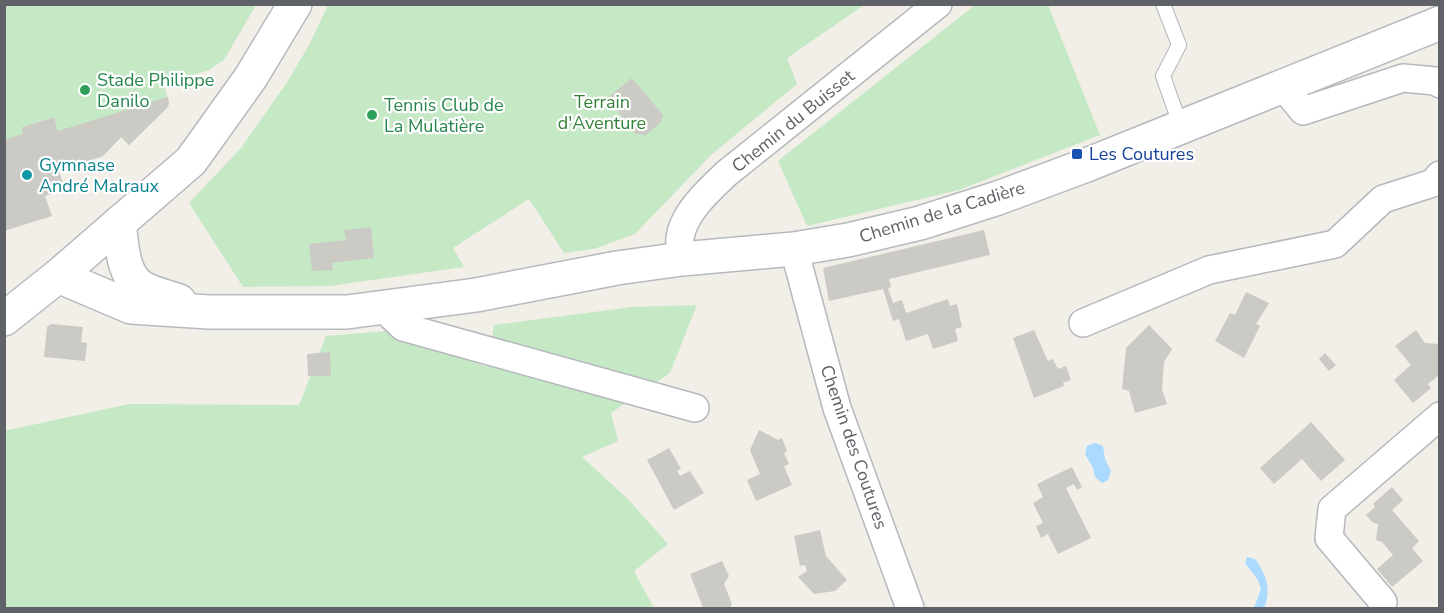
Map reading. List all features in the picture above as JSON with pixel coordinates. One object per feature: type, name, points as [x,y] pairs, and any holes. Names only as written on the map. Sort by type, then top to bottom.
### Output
[{"type":"street","points":[[5,317],[58,276],[191,161],[251,77],[295,4]]},
{"type":"street","name":"Chemin du Buisset","points":[[682,259],[680,239],[684,226],[701,197],[727,173],[938,4]]},
{"type":"street","name":"Chemin de la Cadière","points":[[58,276],[131,307],[209,312],[346,312],[476,295],[617,268],[682,259],[794,249],[848,240],[956,212],[1084,166],[1440,22]]},
{"type":"street","points":[[1283,86],[1303,111],[1403,78],[1435,81],[1440,84]]},
{"type":"street","points":[[1083,323],[1209,270],[1335,244],[1383,199],[1438,184]]},
{"type":"street","name":"Chemin de la Cadière","points":[[119,223],[125,261],[130,273],[141,288],[209,312]]},
{"type":"street","name":"Chemin des Coutures","points":[[794,249],[837,408],[910,609]]},
{"type":"street","points":[[383,308],[403,327],[695,408]]},
{"type":"street","points":[[1383,602],[1329,538],[1332,509],[1440,416]]},
{"type":"lane","points":[[1163,4],[1179,45],[1163,76],[1181,127]]},
{"type":"green space","name":"Stade Philippe Danilo","points":[[4,5],[256,5],[224,60],[209,70],[164,84],[169,104],[129,145],[121,137],[103,156],[59,171],[46,135],[58,130],[54,117],[22,127],[23,134],[5,140]]},
{"type":"green space","name":"Terrain d'Aventure","points":[[328,5],[864,5],[787,58],[797,84],[711,155],[635,234],[594,249],[564,253],[529,199],[453,248],[464,267],[330,286],[243,287],[189,203],[241,148],[288,81],[309,45]]},
{"type":"green space","points":[[975,5],[1048,5],[1100,135],[959,190],[807,226],[778,161]]},
{"type":"green space","points":[[697,305],[670,373],[611,413],[618,441],[582,457],[629,500],[668,544],[634,571],[654,608],[5,608],[4,431],[129,404],[299,405],[326,336],[387,331],[487,367],[494,325],[632,307]]},
{"type":"water","points":[[1095,443],[1103,446],[1105,459],[1111,471],[1108,480],[1102,483],[1095,477],[1085,454],[1087,446]]},
{"type":"water","points":[[1247,557],[1255,559],[1265,576],[1268,595],[1264,608],[1254,608],[1261,589],[1258,580],[1245,563]]},
{"type":"building","points":[[632,78],[663,115],[661,122],[646,135],[636,134],[607,98]]},
{"type":"building","points":[[168,97],[169,104],[166,109],[129,145],[121,137],[103,156],[59,171],[65,190],[45,196],[52,216],[4,231],[4,140],[23,134],[22,127],[54,117],[58,131]]},
{"type":"building","points":[[371,227],[374,258],[332,263],[333,270],[312,271],[309,244],[346,240],[344,230]]},
{"type":"building","points":[[984,230],[990,255],[889,279],[891,287],[888,288],[893,303],[902,300],[906,313],[948,299],[950,306],[957,304],[962,327],[955,329],[958,341],[933,349],[928,334],[906,341],[899,319],[893,321],[883,289],[829,301],[823,268]]},
{"type":"building","points":[[1246,292],[1269,303],[1256,324],[1260,326],[1244,358],[1215,341],[1230,313],[1235,315]]},
{"type":"building","points":[[51,324],[83,327],[81,342],[87,343],[85,361],[44,357],[47,327]]},
{"type":"building","points":[[1149,325],[1172,349],[1164,362],[1162,389],[1167,404],[1135,413],[1129,391],[1122,389],[1126,348]]},
{"type":"building","points":[[1034,330],[1048,361],[1053,359],[1058,369],[1066,366],[1071,380],[1063,383],[1064,386],[1034,398],[1013,338]]},
{"type":"building","points":[[1416,330],[1425,343],[1440,344],[1440,374],[1428,384],[1431,388],[1413,403],[1394,380],[1411,365],[1395,346]]},
{"type":"building","points":[[330,352],[331,376],[308,376],[307,354]]},
{"type":"building","points":[[1325,353],[1336,365],[1329,371],[1319,359]]},
{"type":"building","points":[[1311,422],[1345,460],[1321,481],[1302,459],[1274,484],[1260,468]]},
{"type":"building","points":[[759,430],[778,440],[782,438],[787,451],[784,453],[789,464],[784,466],[792,485],[756,501],[747,480],[760,474],[750,450]]},
{"type":"building","points":[[669,448],[681,469],[677,471],[680,476],[690,471],[704,493],[674,510],[647,460]]},
{"type":"building","points":[[1072,467],[1082,487],[1077,490],[1074,484],[1066,488],[1091,538],[1058,554],[1048,534],[1041,538],[1036,526],[1043,523],[1033,503],[1043,497],[1037,484]]},
{"type":"building","points":[[1392,487],[1403,500],[1392,510],[1419,541],[1412,548],[1423,561],[1392,587],[1377,569],[1393,555],[1382,542],[1376,540],[1378,524],[1372,522],[1366,515],[1375,507],[1373,504]]},
{"type":"building","points":[[820,530],[826,556],[847,580],[835,591],[814,594],[798,577],[807,571],[805,565],[800,566],[794,536]]},
{"type":"building","points":[[722,561],[729,576],[724,584],[732,604],[730,608],[703,608],[690,574]]},
{"type":"place","name":"Stade Philippe Danilo","points":[[85,90]]},
{"type":"place","name":"Tennis Club de La Mulatière","points":[[372,115]]},
{"type":"place","name":"Les Coutures","points":[[1077,154]]},
{"type":"place","name":"Gymnase André Malraux","points":[[27,175]]}]
